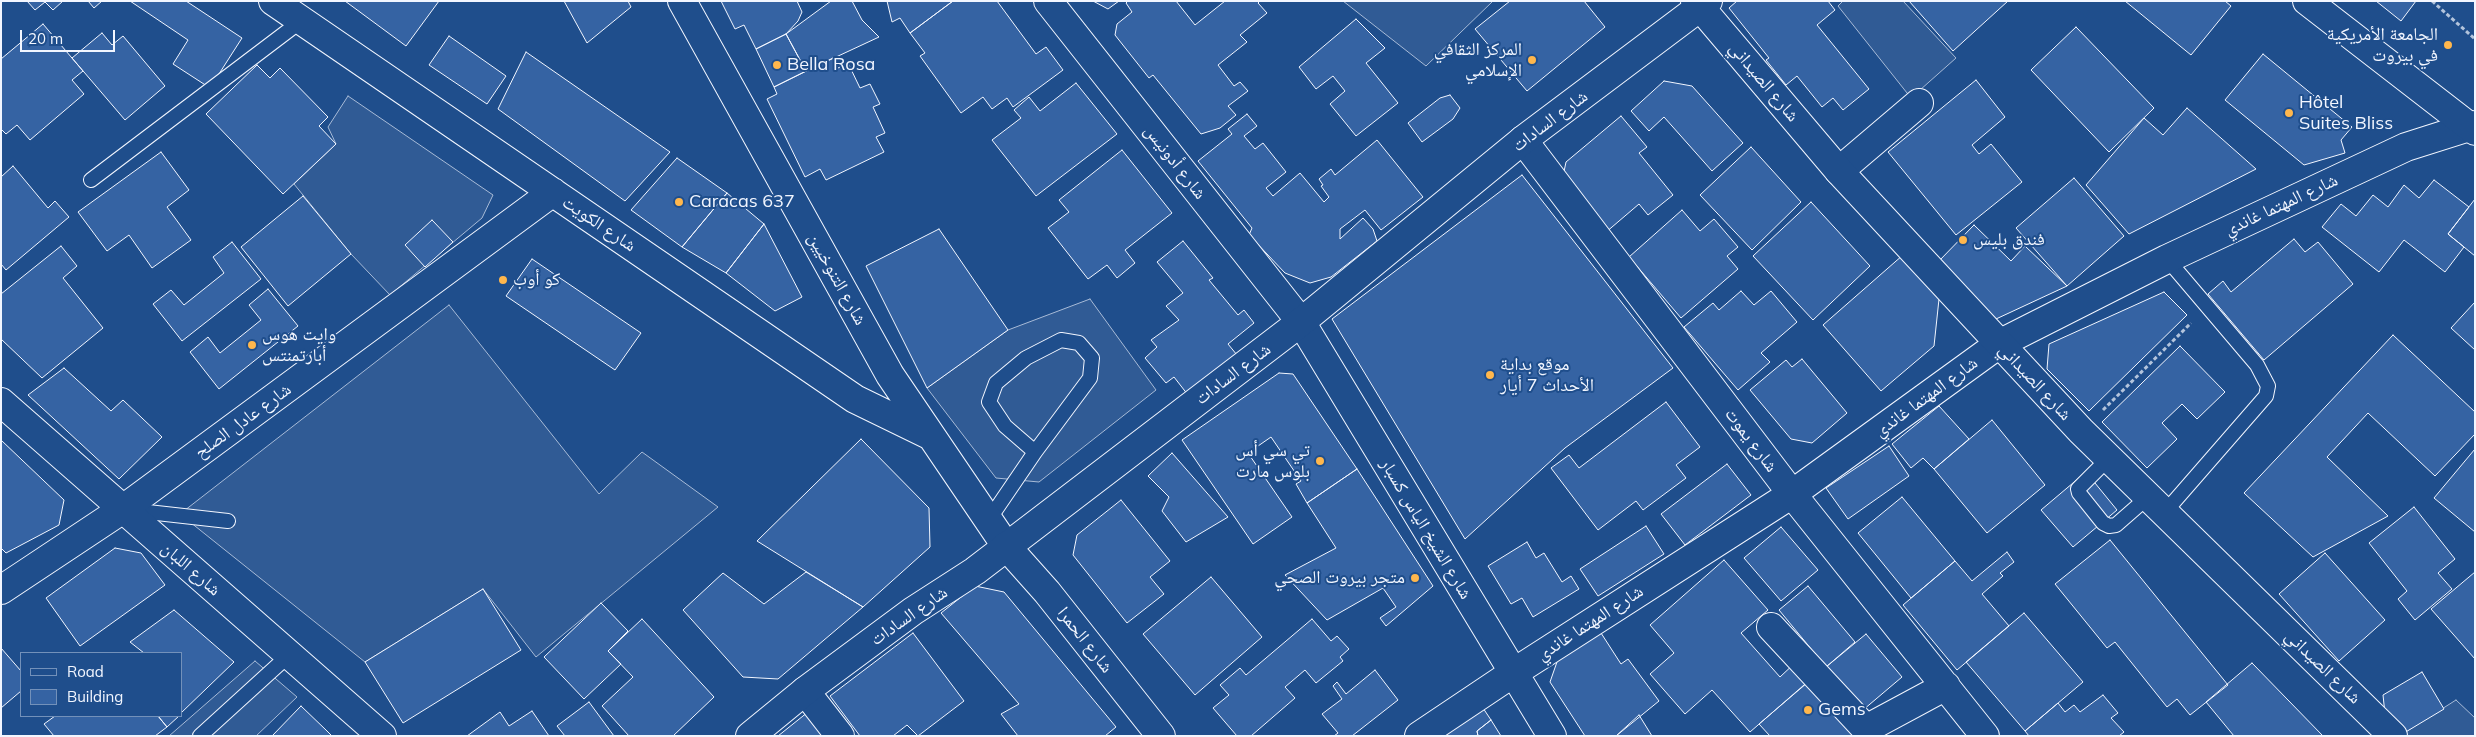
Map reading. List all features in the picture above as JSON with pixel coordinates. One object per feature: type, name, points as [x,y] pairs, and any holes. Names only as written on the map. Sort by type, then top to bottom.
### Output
[{"type":"street","name":"شارع الكويت","points":[[273,1],[855,399],[931,436]]},
{"type":"street","name":"شارع التنوخيين","points":[[682,1],[890,375],[1006,546]]},
{"type":"street","name":"شارع أدونيس","points":[[1048,1],[1301,322]]},
{"type":"street","points":[[2308,1],[2473,127]]},
{"type":"street","name":"شارع السادات","points":[[750,736],[805,691],[913,611],[975,571],[1301,322],[1523,140],[1702,3]]},
{"type":"street","name":"شارع الصيداني","points":[[1702,3],[1839,170],[2081,431],[2393,736]]},
{"type":"street","points":[[1839,170],[1920,103]]},
{"type":"street","name":"شارع المهتما غاندي","points":[[1420,736],[1513,673],[1792,494],[1999,344],[2166,259],[2406,147],[2473,127]]},
{"type":"street","name":"شارع يموت","points":[[1523,140],[1792,494],[1985,736]]},
{"type":"street","name":"شارع عادل الصلح","points":[[1,590],[123,509],[553,192]]},
{"type":"street","name":"شارع الشيخ الياس كسبار","points":[[1301,322],[1552,736]]},
{"type":"street","name":"شارع اللبان","points":[[1,402],[382,736]]},
{"type":"street","name":"شارع الحمرا","points":[[1006,546],[1047,592],[1161,736]]},
{"type":"street","points":[[1771,627],[1866,729],[1946,686]]},
{"type":"street","points":[[805,691],[840,736]]},
{"type":"lane","points":[[91,180],[301,21]]},
{"type":"lane","points":[[2109,458],[2078,489],[2079,493],[2103,523],[2109,526],[2116,525],[2156,505],[2266,396],[2268,386],[2257,365],[2206,308],[2166,259]]},
{"type":"lane","points":[[988,520],[1090,378],[1092,358],[1079,343],[1061,340],[1026,358],[996,383],[990,402],[1005,426],[1035,452]]},
{"type":"lane","points":[[123,509],[228,521]]},
{"type":"lane","points":[[200,736],[289,655]]},
{"type":"path","points":[[2432,1],[2475,39]]},
{"type":"path","points":[[2081,431],[2206,308]]},
{"type":"shaded area","points":[[1343,1],[1493,1],[1426,66]]},
{"type":"shaded area","points":[[1843,1],[1903,1],[1956,58],[1911,98],[1838,6]]},
{"type":"shaded area","points":[[348,96],[493,195],[482,218],[390,295],[351,254],[294,184],[336,144],[328,127]]},
{"type":"shaded area","points":[[1090,299],[1156,390],[1039,482],[996,478],[927,388],[1008,330]]},
{"type":"shaded area","points":[[449,305],[599,494],[642,452],[718,507],[536,657],[483,589],[365,662],[180,514]]},
{"type":"shaded area","points":[[255,661],[297,697],[256,736],[169,736]]},
{"type":"shaded area","points":[[2456,700],[2475,718],[2475,736],[2407,736],[2404,733]]},
{"type":"building","points":[[27,1],[63,1],[53,10],[45,2],[35,10]]},
{"type":"building","points":[[88,1],[102,1],[94,8]]},
{"type":"building","points":[[130,1],[186,1],[242,38],[210,88],[173,64],[188,40]]},
{"type":"building","points":[[345,1],[439,1],[406,46]]},
{"type":"building","points":[[564,1],[628,1],[631,7],[587,43]]},
{"type":"building","points":[[721,1],[797,1],[802,12],[798,21],[786,34],[756,49],[744,25],[735,29]]},
{"type":"building","points":[[831,1],[852,1],[862,20],[879,37],[806,71],[786,34]]},
{"type":"building","points":[[887,1],[953,1],[910,33],[900,18],[892,22]]},
{"type":"building","points":[[953,1],[997,1],[1036,54],[1046,47],[1063,70],[1013,107],[1007,98],[992,109],[983,97],[961,113],[920,56],[925,53],[910,33]]},
{"type":"building","points":[[1093,1],[1119,1],[1108,9]]},
{"type":"building","points":[[1128,1],[1176,1],[1195,25],[1225,1],[1260,1],[1258,3],[1267,13],[1240,35],[1247,42],[1218,65],[1234,86],[1240,82],[1248,91],[1228,106],[1236,115],[1220,128],[1201,134],[1153,75],[1149,78],[1115,35],[1117,24],[1132,12],[1126,3]]},
{"type":"building","name":"المركز الثقافي الإسلامي","points":[[1510,1],[1584,1],[1605,27],[1527,91],[1475,29]]},
{"type":"building","points":[[1737,1],[1828,1],[1835,10],[1817,25],[1869,89],[1843,110],[1833,98],[1822,107],[1797,76],[1786,85],[1766,60],[1769,58],[1729,8]]},
{"type":"building","points":[[1909,1],[2008,1],[1953,51]]},
{"type":"building","points":[[2125,1],[2225,1],[2231,6],[2191,55]]},
{"type":"building","points":[[2376,1],[2416,1],[2401,21]]},
{"type":"building","points":[[1356,19],[1385,48],[1366,63],[1398,103],[1356,136],[1330,104],[1345,91],[1333,76],[1316,89],[1299,67]]},
{"type":"building","points":[[43,24],[83,71],[72,80],[84,94],[30,140],[17,125],[6,134],[1,129],[1,59]]},
{"type":"building","points":[[2076,27],[2154,108],[2109,152],[2031,70]]},
{"type":"building","points":[[102,33],[112,45],[123,36],[165,86],[125,120],[72,58]]},
{"type":"building","points":[[786,34],[806,71],[774,87],[756,49]]},
{"type":"building","points":[[449,36],[506,76],[487,104],[429,65]]},
{"type":"building","points":[[526,52],[670,152],[625,201],[498,109]]},
{"type":"building","name":"Hôtel Suites Bliss","points":[[2263,54],[2352,127],[2341,140],[2345,153],[2304,165],[2225,100]]},
{"type":"building","points":[[833,58],[838,68],[848,63],[860,88],[870,84],[880,104],[873,107],[885,133],[876,137],[884,152],[826,180],[820,169],[805,177],[767,99],[777,94],[774,87]]},
{"type":"building","points":[[257,65],[270,78],[280,68],[328,117],[319,126],[336,144],[283,194],[206,114]]},
{"type":"building","points":[[1976,80],[2005,117],[1972,145],[1979,154],[1991,144],[2022,182],[1956,235],[1888,152]]},
{"type":"building","points":[[1664,81],[1692,86],[1743,143],[1712,171],[1664,117],[1649,131],[1631,111]]},
{"type":"building","points":[[1076,83],[1117,134],[1036,196],[992,140],[1021,118],[1014,110],[1029,97],[1040,111]]},
{"type":"building","points":[[1450,95],[1460,108],[1453,119],[1422,142],[1408,123],[1440,98]]},
{"type":"building","points":[[2187,108],[2256,169],[2129,234],[2086,185],[2144,118],[2163,135]]},
{"type":"building","points":[[1247,114],[1257,126],[1244,136],[1255,149],[1263,143],[1286,172],[1266,188],[1273,196],[1300,173],[1324,202],[1329,197],[1321,186],[1323,185],[1319,179],[1331,169],[1335,175],[1377,140],[1423,197],[1381,230],[1365,210],[1340,229],[1340,239],[1363,218],[1373,229],[1377,241],[1331,277],[1310,283],[1285,273],[1249,235],[1252,228],[1198,161],[1232,134],[1228,129]]},
{"type":"building","points":[[1621,116],[1647,147],[1639,153],[1673,195],[1648,215],[1639,204],[1605,233],[1562,181],[1566,162]]},
{"type":"building","points":[[1751,147],[1801,202],[1752,250],[1700,195]]},
{"type":"building","points":[[1122,150],[1172,213],[1125,250],[1135,263],[1117,278],[1107,265],[1088,279],[1048,228],[1069,212],[1059,200]]},
{"type":"building","points":[[161,152],[189,190],[167,207],[191,240],[152,268],[129,235],[107,251],[78,212]]},
{"type":"building","name":"Caracas 637","points":[[677,158],[727,193],[682,247],[631,210]]},
{"type":"building","points":[[13,166],[48,208],[55,201],[69,217],[6,270],[1,264],[1,177]]},
{"type":"building","points":[[1522,175],[1673,368],[1565,448],[1465,539],[1332,319]]},
{"type":"building","points":[[2074,178],[2124,236],[2067,286],[2016,228]]},
{"type":"building","points":[[2434,180],[2469,207],[2448,234],[2464,247],[2445,272],[2404,240],[2379,272],[2322,227],[2341,204],[2356,216],[2373,195],[2388,207],[2404,185],[2419,198]]},
{"type":"building","points":[[727,193],[764,224],[726,273],[682,247]]},
{"type":"building","points":[[303,196],[351,254],[288,306],[241,247]]},
{"type":"building","points":[[2475,199],[2475,256],[2448,234]]},
{"type":"building","points":[[1811,202],[1870,266],[1813,320],[1753,256]]},
{"type":"building","points":[[1682,210],[1700,231],[1714,219],[1738,247],[1727,256],[1738,269],[1681,318],[1629,257]]},
{"type":"building","points":[[432,220],[453,242],[425,267],[405,245]]},
{"type":"building","points":[[764,224],[802,297],[775,311],[726,273]]},
{"type":"building","points":[[1974,225],[2011,261],[2025,246],[2067,286],[1996,319],[1938,262]]},
{"type":"building","points":[[939,229],[1008,330],[927,388],[866,266]]},
{"type":"building","points":[[2294,239],[2305,252],[2318,242],[2353,284],[2264,360],[2208,294],[2223,281],[2231,292]]},
{"type":"building","points":[[1183,241],[1213,278],[1209,280],[1238,315],[1244,310],[1254,323],[1228,344],[1237,355],[1188,395],[1174,377],[1166,383],[1145,358],[1157,347],[1151,340],[1179,320],[1166,306],[1183,293],[1157,262]]},
{"type":"building","name":"وايت هوس أبارتمنتس","points":[[232,242],[261,279],[182,341],[153,304],[171,290],[184,305],[224,273],[213,257]]},
{"type":"building","points":[[61,246],[77,266],[63,278],[103,328],[42,378],[1,339],[1,294]]},
{"type":"building","points":[[1903,255],[1939,299],[1934,346],[1881,391],[1823,325]]},
{"type":"building","points":[[532,259],[641,333],[615,370],[506,296]]},
{"type":"building","name":"وايت هوس أبارتمنتس","points":[[268,289],[298,326],[219,389],[190,352],[208,337],[220,353],[261,320],[249,305]]},
{"type":"building","points":[[1741,291],[1754,305],[1771,291],[1797,322],[1761,353],[1770,362],[1738,390],[1684,327],[1713,303],[1719,310]]},
{"type":"building","points":[[2164,292],[2187,315],[2089,411],[2047,369],[2049,344]]},
{"type":"building","points":[[2475,302],[2475,350],[2451,328]]},
{"type":"building","points":[[2393,335],[2475,412],[2475,434],[2435,476],[2368,413],[2327,457],[2388,516],[2313,557],[2244,493]]},
{"type":"building","points":[[2180,346],[2225,392],[2197,419],[2182,404],[2162,423],[2177,439],[2147,468],[2102,422]]},
{"type":"building","points":[[1802,359],[1847,413],[1812,443],[1791,439],[1750,390],[1786,360],[1792,367]]},
{"type":"building","points":[[64,368],[111,411],[123,400],[162,437],[119,479],[28,395]]},
{"type":"building","name":"تي سي أس بلوس مارت","points":[[1279,373],[1293,374],[1357,469],[1307,503],[1296,484],[1301,481],[1271,437],[1248,453],[1292,517],[1253,544],[1182,440]]},
{"type":"building","points":[[1666,402],[1700,447],[1676,465],[1686,478],[1643,510],[1636,501],[1598,530],[1551,468],[1569,455],[1579,468]]},
{"type":"building","points":[[1939,406],[1969,439],[1934,469],[1923,458],[1911,468],[1892,444]]},
{"type":"building","points":[[1992,420],[2045,485],[1987,533],[1934,469]]},
{"type":"building","points":[[861,439],[929,508],[930,547],[863,607],[757,541]]},
{"type":"building","points":[[1,440],[64,500],[59,525],[6,553],[1,548]]},
{"type":"building","points":[[1889,446],[1909,476],[1848,519],[1826,488]]},
{"type":"building","points":[[2475,449],[2475,532],[2434,498]]},
{"type":"building","points":[[1172,453],[1228,517],[1186,542],[1162,511],[1169,497],[1148,476]]},
{"type":"building","points":[[1727,464],[1751,495],[1685,545],[1661,514]]},
{"type":"building","points":[[1357,469],[1433,586],[1386,626],[1380,618],[1396,607],[1383,588],[1327,620],[1285,575],[1336,548],[1307,503]]},
{"type":"building","points":[[2086,472],[2117,510],[2073,547],[2041,510]]},
{"type":"building","points":[[1902,497],[1955,561],[1911,598],[1858,533]]},
{"type":"building","points":[[1121,500],[1170,561],[1150,577],[1164,594],[1127,623],[1073,555],[1077,535]]},
{"type":"building","points":[[2414,507],[2455,559],[2438,573],[2452,589],[2415,620],[2398,599],[2407,591],[2369,543]]},
{"type":"building","points":[[1646,526],[1664,554],[1598,596],[1580,569]]},
{"type":"building","points":[[1781,527],[1818,570],[1781,601],[1744,558]]},
{"type":"building","points":[[2110,540],[2228,685],[2190,715],[2177,699],[2167,707],[2115,642],[2107,648],[2055,584]]},
{"type":"building","points":[[1527,542],[1536,558],[1544,553],[1562,582],[1571,576],[1579,589],[1533,617],[1522,598],[1511,604],[1488,566]]},
{"type":"building","points":[[115,548],[141,553],[165,585],[80,646],[46,598]]},
{"type":"building","points":[[2007,552],[2014,562],[2000,573],[2003,576],[1982,594],[2009,626],[1957,670],[1903,605],[1955,561],[1972,581]]},
{"type":"building","points":[[2325,553],[2385,620],[2339,661],[2279,594]]},
{"type":"building","points":[[1724,560],[1768,610],[1741,633],[1780,677],[1797,661],[1812,678],[1750,732],[1712,690],[1685,714],[1650,674],[1674,653],[1650,625]]},
{"type":"building","points":[[806,572],[863,607],[778,679],[743,677],[683,610],[723,573],[764,604]]},
{"type":"building","points":[[2475,572],[2475,659],[2431,609]]},
{"type":"building","points":[[1211,577],[1262,637],[1195,695],[1143,634]]},
{"type":"building","points":[[975,586],[1004,592],[1116,727],[1105,736],[1018,736],[1001,714],[1019,704],[941,613]]},
{"type":"building","points":[[1808,586],[1855,642],[1826,667],[1779,610]]},
{"type":"building","points":[[483,589],[521,650],[403,723],[365,662]]},
{"type":"building","points":[[601,603],[628,631],[608,651],[621,664],[584,699],[544,657]]},
{"type":"building","points":[[174,610],[234,662],[182,712],[182,652],[143,652],[130,642]]},
{"type":"building","points":[[2024,613],[2083,682],[2025,731],[1966,662]]},
{"type":"building","points":[[642,619],[714,697],[673,736],[629,736],[602,706],[633,677],[608,651]]},
{"type":"building","points":[[1312,619],[1331,641],[1337,636],[1349,649],[1340,657],[1343,661],[1316,683],[1305,670],[1285,687],[1295,698],[1251,736],[1237,736],[1213,708],[1229,695],[1220,685],[1240,668],[1246,675]]},
{"type":"building","points":[[913,633],[964,701],[918,736],[907,725],[893,736],[860,736],[830,696]]},
{"type":"building","points":[[1601,633],[1621,664],[1628,659],[1659,701],[1616,736],[1585,736],[1550,682],[1558,659]]},
{"type":"building","points":[[1866,634],[1902,677],[1863,710],[1826,667]]},
{"type":"building","points":[[1,648],[20,670],[20,692],[1,708]]},
{"type":"building","points":[[2252,663],[2323,736],[2234,736],[2206,702]]},
{"type":"building","points":[[1375,670],[1398,700],[1352,736],[1334,736],[1338,733],[1322,714],[1342,699],[1333,686],[1337,682],[1346,694]]},
{"type":"building","points":[[2422,672],[2444,709],[2404,733],[2385,714],[2383,695]]},
{"type":"building","points":[[1807,683],[1853,736],[1770,736],[1759,724]]},
{"type":"building","points":[[2103,695],[2118,713],[2111,718],[2124,732],[2119,736],[2029,736],[2025,731],[2058,703],[2065,712],[2074,705],[2080,712]]},
{"type":"building","points":[[589,702],[614,736],[565,736],[557,726]]},
{"type":"building","points":[[1481,705],[1491,720],[1477,731],[1478,736],[1438,736]]},
{"type":"building","points":[[301,706],[326,730],[332,736],[272,736]]},
{"type":"building","points":[[813,708],[835,736],[778,736]]},
{"type":"building","points":[[532,711],[549,736],[467,736],[500,712],[509,726]]},
{"type":"building","points":[[1639,715],[1652,736],[1616,736]]},
{"type":"building","points":[[54,717],[159,717],[167,727],[155,736],[54,736],[44,724]]},
{"type":"building","points":[[159,717],[178,717],[167,727]]},
{"type":"building","points":[[1491,720],[1501,736],[1478,736],[1477,731]]},
{"type":"place","name":"الجامعة الأمريكية في بيروت","points":[[2448,45]]},
{"type":"place","name":"المركز الثقافي الإسلامي","points":[[1532,60]]},
{"type":"place","name":"Bella Rosa","points":[[777,65]]},
{"type":"place","name":"Hôtel Suites Bliss","points":[[2289,113]]},
{"type":"place","name":"Caracas 637","points":[[679,202]]},
{"type":"place","name":"فندق بليس","points":[[1963,240]]},
{"type":"place","name":"كو أوب","points":[[503,280]]},
{"type":"place","name":"وايت هوس أبارتمنتس","points":[[252,345]]},
{"type":"place","name":"موقع بداية الأحداث 7 أيار","points":[[1490,375]]},
{"type":"place","name":"تي سي أس بلوس مارت","points":[[1320,461]]},
{"type":"place","name":"متجر بيروت الصحي","points":[[1415,578]]},
{"type":"place","name":"Gems","points":[[1808,710]]}]
